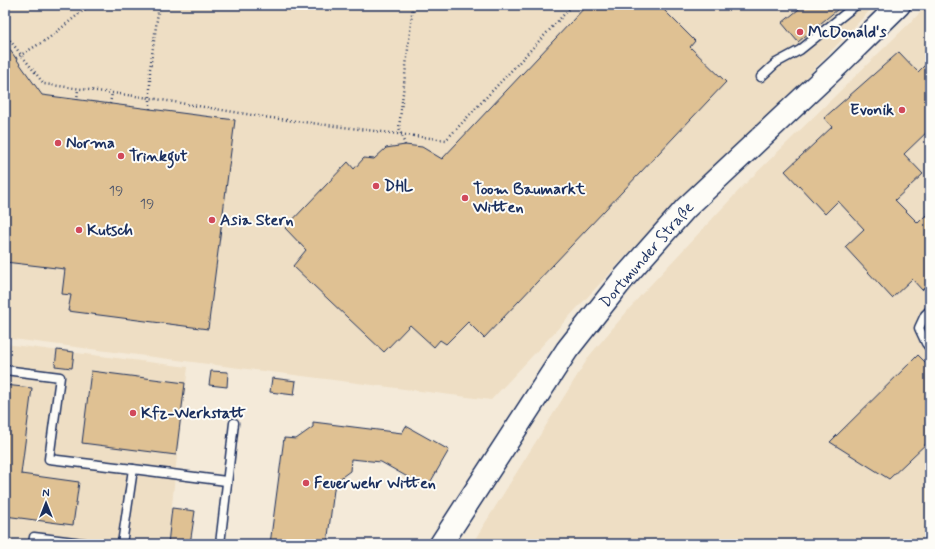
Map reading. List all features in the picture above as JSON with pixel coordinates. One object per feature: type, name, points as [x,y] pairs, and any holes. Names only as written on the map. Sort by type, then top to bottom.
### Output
[{"type":"main road","name":"Dortmunder Straße","points":[[441,544],[567,350],[623,279],[686,208],[899,5]]},
{"type":"lane","points":[[761,77],[776,63],[800,50],[856,5]]},
{"type":"lane","points":[[930,310],[925,314],[919,328],[930,348]]},
{"type":"lane","points":[[5,370],[60,377],[49,459],[226,481]]},
{"type":"lane","points":[[220,544],[226,481],[234,423]]},
{"type":"lane","points":[[122,544],[133,469]]},
{"type":"lane","points":[[33,544],[34,537],[91,544]]},
{"type":"path","points":[[16,58],[49,38],[90,5]]},
{"type":"path","points":[[150,109],[150,69],[159,5]]},
{"type":"path","points":[[404,145],[399,128],[413,5]]},
{"type":"path","points":[[5,34],[44,84],[150,98],[264,117],[446,140],[572,5]]},
{"type":"path","points":[[77,100],[78,89]]},
{"type":"path","points":[[110,104],[112,93]]},
{"type":"shaded area","points":[[5,5],[875,5],[730,157],[654,226],[491,400],[5,338]]},
{"type":"shaded area","points":[[928,5],[930,5],[930,544],[472,544],[590,355],[641,295],[744,185]]},
{"type":"shaded area","points":[[5,344],[188,367],[168,544],[5,544]]},
{"type":"building","name":"Toom Baumarkt Witten","points":[[587,5],[659,5],[695,41],[690,47],[726,82],[484,338],[468,322],[446,344],[440,340],[434,347],[410,325],[384,352],[293,266],[306,250],[285,228],[348,162],[354,169],[364,158],[374,159],[386,148],[405,145],[422,147],[442,159]]},
{"type":"building","name":"McDonald's","points":[[804,5],[843,5],[798,42],[782,23]]},
{"type":"building","points":[[5,43],[42,95],[235,120],[208,329],[68,311],[71,295],[62,294],[65,269],[5,262]]},
{"type":"building","points":[[899,52],[918,72],[930,60],[930,129],[904,154],[923,174],[895,200],[918,223],[930,211],[930,283],[922,290],[912,279],[892,298],[845,247],[864,229],[838,201],[825,214],[785,171],[832,127],[824,118]]},
{"type":"building","points":[[57,350],[74,352],[72,368],[55,366]]},
{"type":"building","points":[[918,355],[930,367],[930,440],[889,479],[830,442]]},
{"type":"building","name":"Kfz-Werkstatt","points":[[91,371],[185,383],[176,455],[82,443]]},
{"type":"building","points":[[211,371],[228,372],[227,387],[209,385]]},
{"type":"building","points":[[272,378],[296,381],[294,395],[270,392]]},
{"type":"building","points":[[5,385],[32,388],[21,474],[79,482],[73,525],[5,516]]},
{"type":"building","name":"Feuerwehr Witten","points":[[313,422],[402,433],[406,426],[449,450],[427,488],[381,462],[351,459],[350,471],[335,482],[327,544],[270,544],[284,438],[296,439],[313,427]]},
{"type":"building","points":[[172,508],[195,511],[190,544],[168,544]]},
{"type":"place","name":"McDonald's","points":[[800,32]]},
{"type":"place","name":"Evonik","points":[[902,110]]},
{"type":"place","name":"Norma","points":[[58,143]]},
{"type":"place","name":"Trinkgut","points":[[121,156]]},
{"type":"place","name":"DHL","points":[[376,186]]},
{"type":"place","name":"Toom Baumarkt Witten","points":[[465,198]]},
{"type":"place","name":"Asia Stern","points":[[212,220]]},
{"type":"place","name":"Kutsch","points":[[79,230]]},
{"type":"place","name":"Kfz-Werkstatt","points":[[133,413]]},
{"type":"place","name":"Feuerwehr Witten","points":[[306,483]]}]
